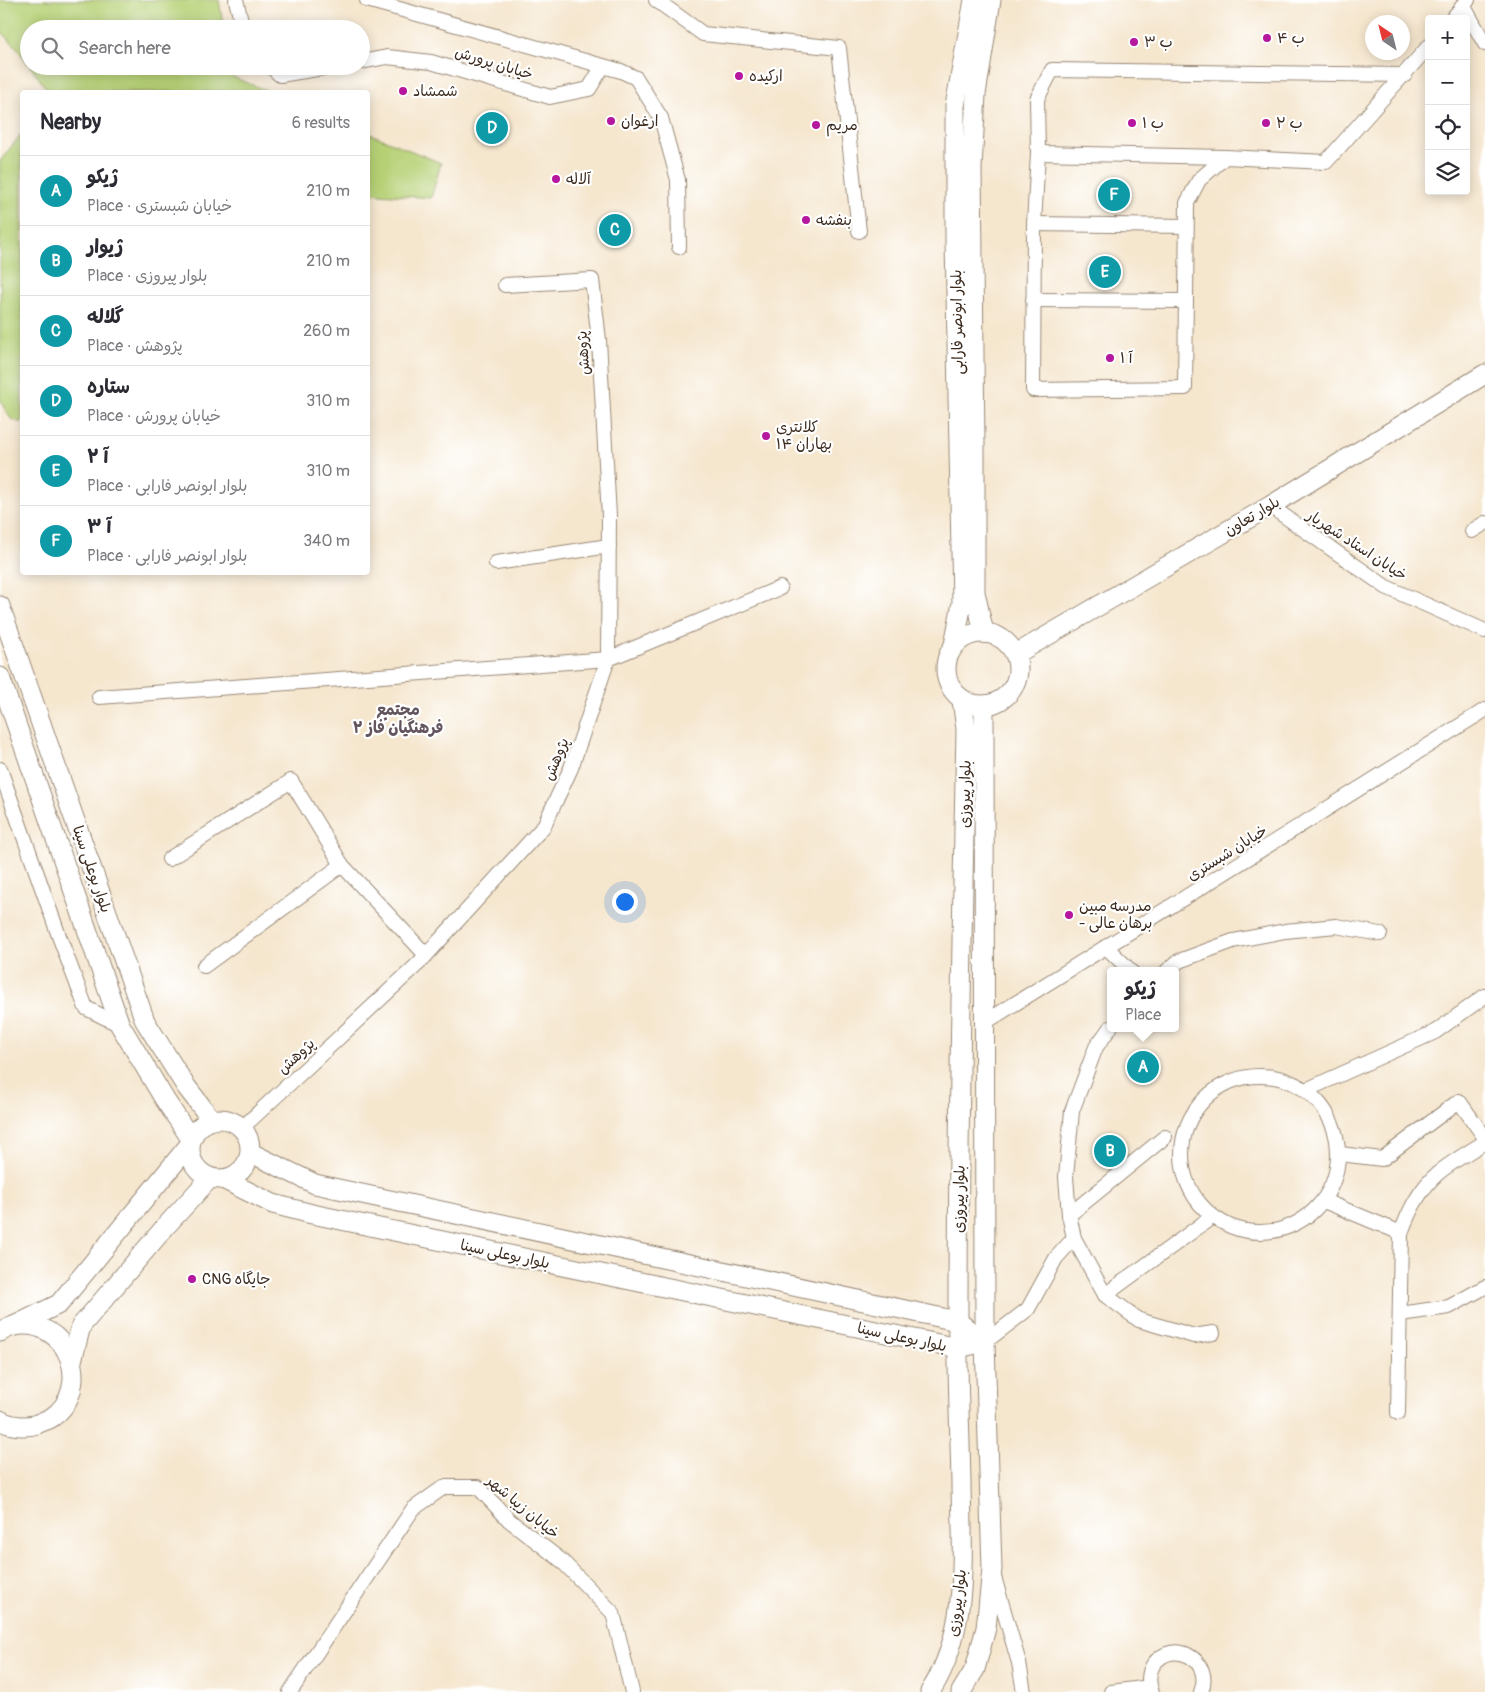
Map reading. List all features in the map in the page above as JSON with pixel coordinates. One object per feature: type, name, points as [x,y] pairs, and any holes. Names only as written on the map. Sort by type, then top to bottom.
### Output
[{"type":"street","points":[[236,0],[241,20]]},
{"type":"street","points":[[367,0],[621,71],[636,78],[661,118],[678,180],[679,247]]},
{"type":"street","points":[[656,0],[703,34],[839,48],[858,231]]},
{"type":"street","name":"بلوار ابونصر فارابی","points":[[974,0],[955,106],[955,240],[975,592],[984,633]]},
{"type":"street","name":"بلوار ابونصر فارابی","points":[[954,645],[962,603],[972,168],[976,94],[991,0]]},
{"type":"street","points":[[1455,15],[1465,3],[1485,44]]},
{"type":"street","points":[[1038,153],[1226,157],[1326,162],[1425,51]]},
{"type":"street","name":"خیابان پرورش","points":[[370,61],[387,58],[431,62],[550,97],[589,89],[603,66]]},
{"type":"street","points":[[1226,157],[1199,180],[1186,203],[1185,388],[1033,390],[1034,224],[1038,153],[1037,99],[1052,70],[1405,75]]},
{"type":"street","points":[[1034,224],[1186,226]]},
{"type":"street","name":"پژوهش","points":[[243,1128],[426,955],[544,826],[572,768],[608,660],[610,604],[609,516],[599,340],[592,280],[505,285]]},
{"type":"street","points":[[1033,300],[1186,301]]},
{"type":"street","name":"بلوار تعاون","points":[[1016,654],[1270,506],[1485,374]]},
{"type":"street","name":"خیابان استاد شهریار","points":[[1270,506],[1386,587],[1485,631]]},
{"type":"street","points":[[1472,531],[1485,523]]},
{"type":"street","points":[[496,563],[609,546]]},
{"type":"street","points":[[99,697],[608,660],[780,588]]},
{"type":"street","name":"بلوار بوعلی سینا","points":[[0,606],[145,1021],[185,1085],[211,1119]]},
{"type":"street","points":[[984,633],[997,636],[1008,644],[1016,654],[1019,668],[1016,682],[1009,694],[998,702],[984,706],[972,705],[962,700],[953,692],[947,681],[946,668],[948,656],[954,645],[962,638],[984,633]]},
{"type":"street","name":"بلوار بوعلی سینا","points":[[0,677],[120,1025],[191,1142]]},
{"type":"street","name":"بلوار پیروزی","points":[[930,1692],[955,1635],[960,1603],[962,1569],[958,1321],[961,946],[966,729],[962,700]]},
{"type":"street","name":"بلوار پیروزی","points":[[961,1692],[975,1669],[986,1628],[992,1569],[985,1342],[984,706]]},
{"type":"street","name":"خیابان شبستری","points":[[984,1023],[1107,948],[1485,710]]},
{"type":"street","points":[[0,769],[86,1008],[120,1025]]},
{"type":"street","points":[[169,859],[291,781],[342,866],[426,955]]},
{"type":"street","points":[[204,966],[342,866]]},
{"type":"street","points":[[1172,967],[1179,961],[1233,941],[1285,931],[1336,926],[1380,934]]},
{"type":"street","points":[[1107,948],[1127,967]]},
{"type":"street","points":[[1306,1090],[1435,1032],[1485,996]]},
{"type":"street","points":[[1107,1032],[1096,1047],[1072,1111],[1066,1177],[1069,1215],[1074,1238],[1105,1295],[1139,1320],[1194,1336],[1213,1333]]},
{"type":"street","points":[[1255,1075],[1282,1078],[1306,1090],[1324,1107],[1332,1122],[1340,1154],[1336,1179],[1324,1201],[1306,1218],[1284,1230],[1259,1233],[1234,1229],[1212,1217],[1194,1197],[1183,1172],[1182,1145],[1190,1119],[1206,1097],[1228,1082],[1255,1075]]},
{"type":"street","points":[[1340,1154],[1382,1159],[1459,1101],[1485,1138]]},
{"type":"street","points":[[7,1329],[59,1304],[191,1142],[196,1130],[203,1124],[211,1119],[223,1118],[234,1121],[243,1128],[250,1139],[251,1153],[246,1166],[236,1175],[216,1178],[198,1170],[191,1158],[191,1142]]},
{"type":"street","points":[[1069,1215],[1165,1137]]},
{"type":"street","points":[[1398,1413],[1401,1233],[1409,1213],[1422,1190],[1437,1174],[1485,1142]]},
{"type":"street","name":"بلوار بوعلی سینا","points":[[251,1153],[315,1184],[958,1321],[985,1342]]},
{"type":"street","points":[[0,1436],[50,1418],[66,1403],[73,1382],[72,1361],[81,1326],[159,1234],[216,1178]]},
{"type":"street","name":"بلوار بوعلی سینا","points":[[216,1178],[273,1204],[312,1214],[958,1348],[985,1342]]},
{"type":"street","points":[[1324,1201],[1401,1233]]},
{"type":"street","points":[[1105,1295],[1212,1217]]},
{"type":"street","points":[[985,1342],[1028,1310],[1056,1258],[1074,1238]]},
{"type":"street","points":[[1400,1314],[1449,1307],[1485,1287]]},
{"type":"street","points":[[7,1329],[32,1326],[49,1332],[63,1344],[72,1361]]},
{"type":"street","points":[[0,1420],[5,1424],[30,1426]]},
{"type":"street","name":"خیابان زیبا شهر","points":[[290,1692],[413,1509],[444,1487],[478,1487],[509,1520],[562,1561],[613,1613],[632,1692]]},
{"type":"street","points":[[992,1569],[1019,1663],[1024,1692]]},
{"type":"street","points":[[1110,1692],[1151,1690],[1149,1678],[1151,1669],[1156,1661],[1163,1655],[1181,1652],[1197,1661],[1202,1668],[1204,1686],[1201,1692]]},
{"type":"green space","points":[[0,0],[219,0],[222,20],[20,20],[20,52],[0,30]]},
{"type":"green space","points":[[37,75],[233,75],[233,77],[265,90],[48,90]]},
{"type":"green space","points":[[370,134],[441,163],[431,198],[370,193]]},
{"type":"green space","points":[[20,136],[20,422],[11,419],[0,401],[0,161]]},
{"type":"place","name":"ب ۴","points":[[1267,38]]},
{"type":"place","name":"ب ۳","points":[[1134,42]]},
{"type":"place","name":"ارکیده","points":[[739,76]]},
{"type":"place","name":"شمشاد","points":[[403,91]]},
{"type":"place","name":"ارغوان","points":[[611,121]]},
{"type":"place","name":"ب ۱","points":[[1132,123]]},
{"type":"place","name":"ب ۲","points":[[1266,123]]},
{"type":"place","name":"مریم","points":[[816,125]]},
{"type":"place","name":"ستاره","points":[[492,128]]},
{"type":"place","name":"آلاله","points":[[556,179]]},
{"type":"place","name":"آ ۳","points":[[1114,195]]},
{"type":"place","name":"بنفشه","points":[[806,220]]},
{"type":"place","name":"گلاله","points":[[615,230]]},
{"type":"place","name":"آ ۲","points":[[1105,272]]},
{"type":"place","name":"آ ۱","points":[[1110,358]]},
{"type":"place","name":"کلانتری ۱۴ بهاران","points":[[766,436]]},
{"type":"place","name":"مدرسه مبین - برهان عالی","points":[[1069,915]]},
{"type":"place","name":"ژیکو","points":[[1143,1067]]},
{"type":"place","name":"ژیوار","points":[[1110,1151]]},
{"type":"place","name":"CNG جایگاه","points":[[192,1279]]},
{"type":"district","name":"مجتمع فرهنگیان فاز ۲","points":[[398,718]]}]
